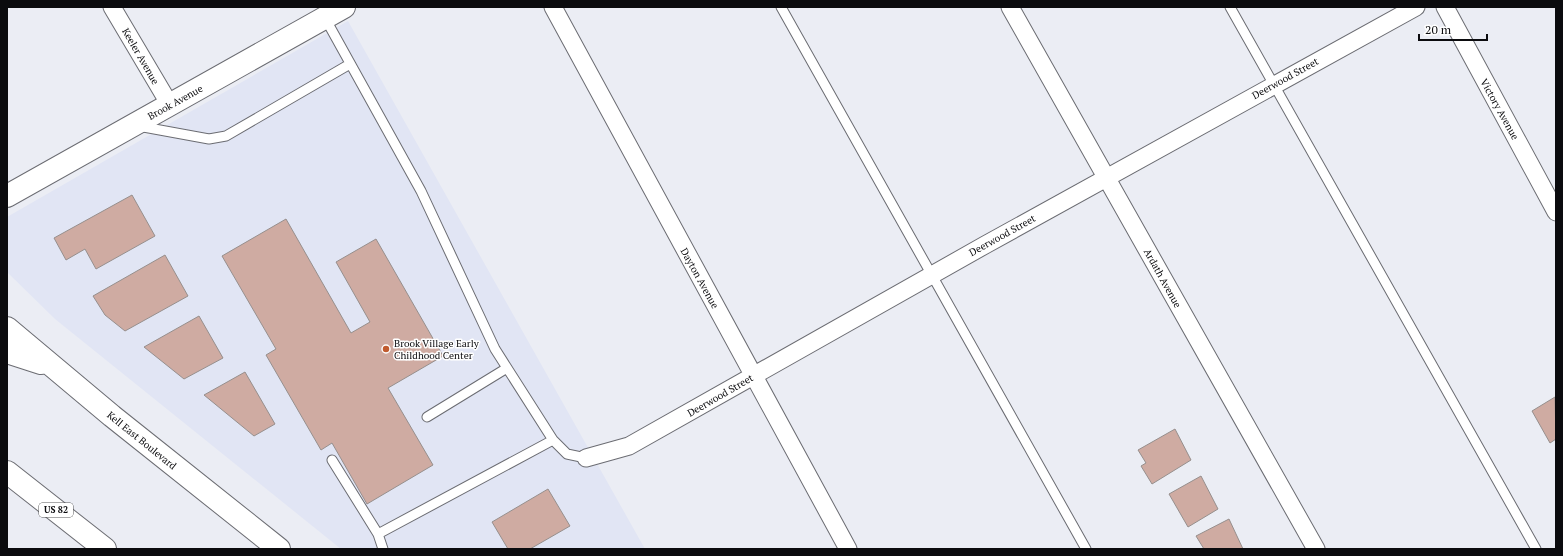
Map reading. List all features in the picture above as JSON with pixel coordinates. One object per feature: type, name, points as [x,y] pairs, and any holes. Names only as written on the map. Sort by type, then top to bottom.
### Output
[{"type":"main road","name":"Brook Avenue","points":[[7,196],[334,11]]},
{"type":"main road","name":"Kell East Boulevard","points":[[7,328],[50,366],[279,549]]},
{"type":"main road","points":[[7,352],[50,366]]},
{"type":"main road","name":"US 82","points":[[7,472],[105,549]]},
{"type":"main road","points":[[60,514],[114,549]]},
{"type":"street","name":"Keeler Avenue","points":[[112,7],[170,105]]},
{"type":"street","name":"Dayton Avenue","points":[[553,7],[848,549]]},
{"type":"street","name":"Ardath Avenue","points":[[1010,7],[1316,549]]},
{"type":"street","name":"Deerwood Street","points":[[586,458],[629,446],[753,375],[1274,84],[1416,7]]},
{"type":"street","name":"Victory Avenue","points":[[1445,7],[1556,212]]},
{"type":"lane","points":[[780,7],[1086,549]]},
{"type":"lane","points":[[1230,7],[1536,549]]},
{"type":"lane","points":[[334,11],[350,64],[421,191],[495,349],[552,440],[567,454],[586,458]]},
{"type":"lane","points":[[133,125],[209,139],[226,136],[350,64]]},
{"type":"lane","points":[[427,417],[507,368]]},
{"type":"lane","points":[[378,534],[552,440]]},
{"type":"lane","points":[[332,460],[378,534],[383,549]]},
{"type":"shaded area","name":"Brook Village Early Childhood Center","points":[[348,21],[645,549],[341,549],[55,319],[7,272],[7,217]]},
{"type":"building","points":[[132,195],[155,236],[96,269],[85,249],[66,260],[54,238]]},
{"type":"building","points":[[286,219],[351,333],[370,322],[336,262],[376,239],[443,356],[388,388],[433,465],[367,504],[332,443],[321,450],[266,355],[276,349],[222,256]]},
{"type":"building","points":[[165,255],[188,296],[125,331],[105,315],[93,296]]},
{"type":"building","points":[[199,316],[223,358],[184,379],[144,347]]},
{"type":"building","points":[[245,372],[275,424],[254,436],[204,395]]},
{"type":"building","points":[[1555,397],[1556,439],[1550,443],[1532,411]]},
{"type":"building","points":[[1175,429],[1191,460],[1152,484],[1141,466],[1146,463],[1138,450]]},
{"type":"building","points":[[1201,476],[1218,509],[1188,527],[1169,494]]},
{"type":"building","points":[[548,489],[570,526],[530,549],[508,549],[492,522]]},
{"type":"building","points":[[1229,519],[1243,549],[1204,549],[1196,536]]},
{"type":"place","name":"Brook Village Early Childhood Center","points":[[386,349]]}]
